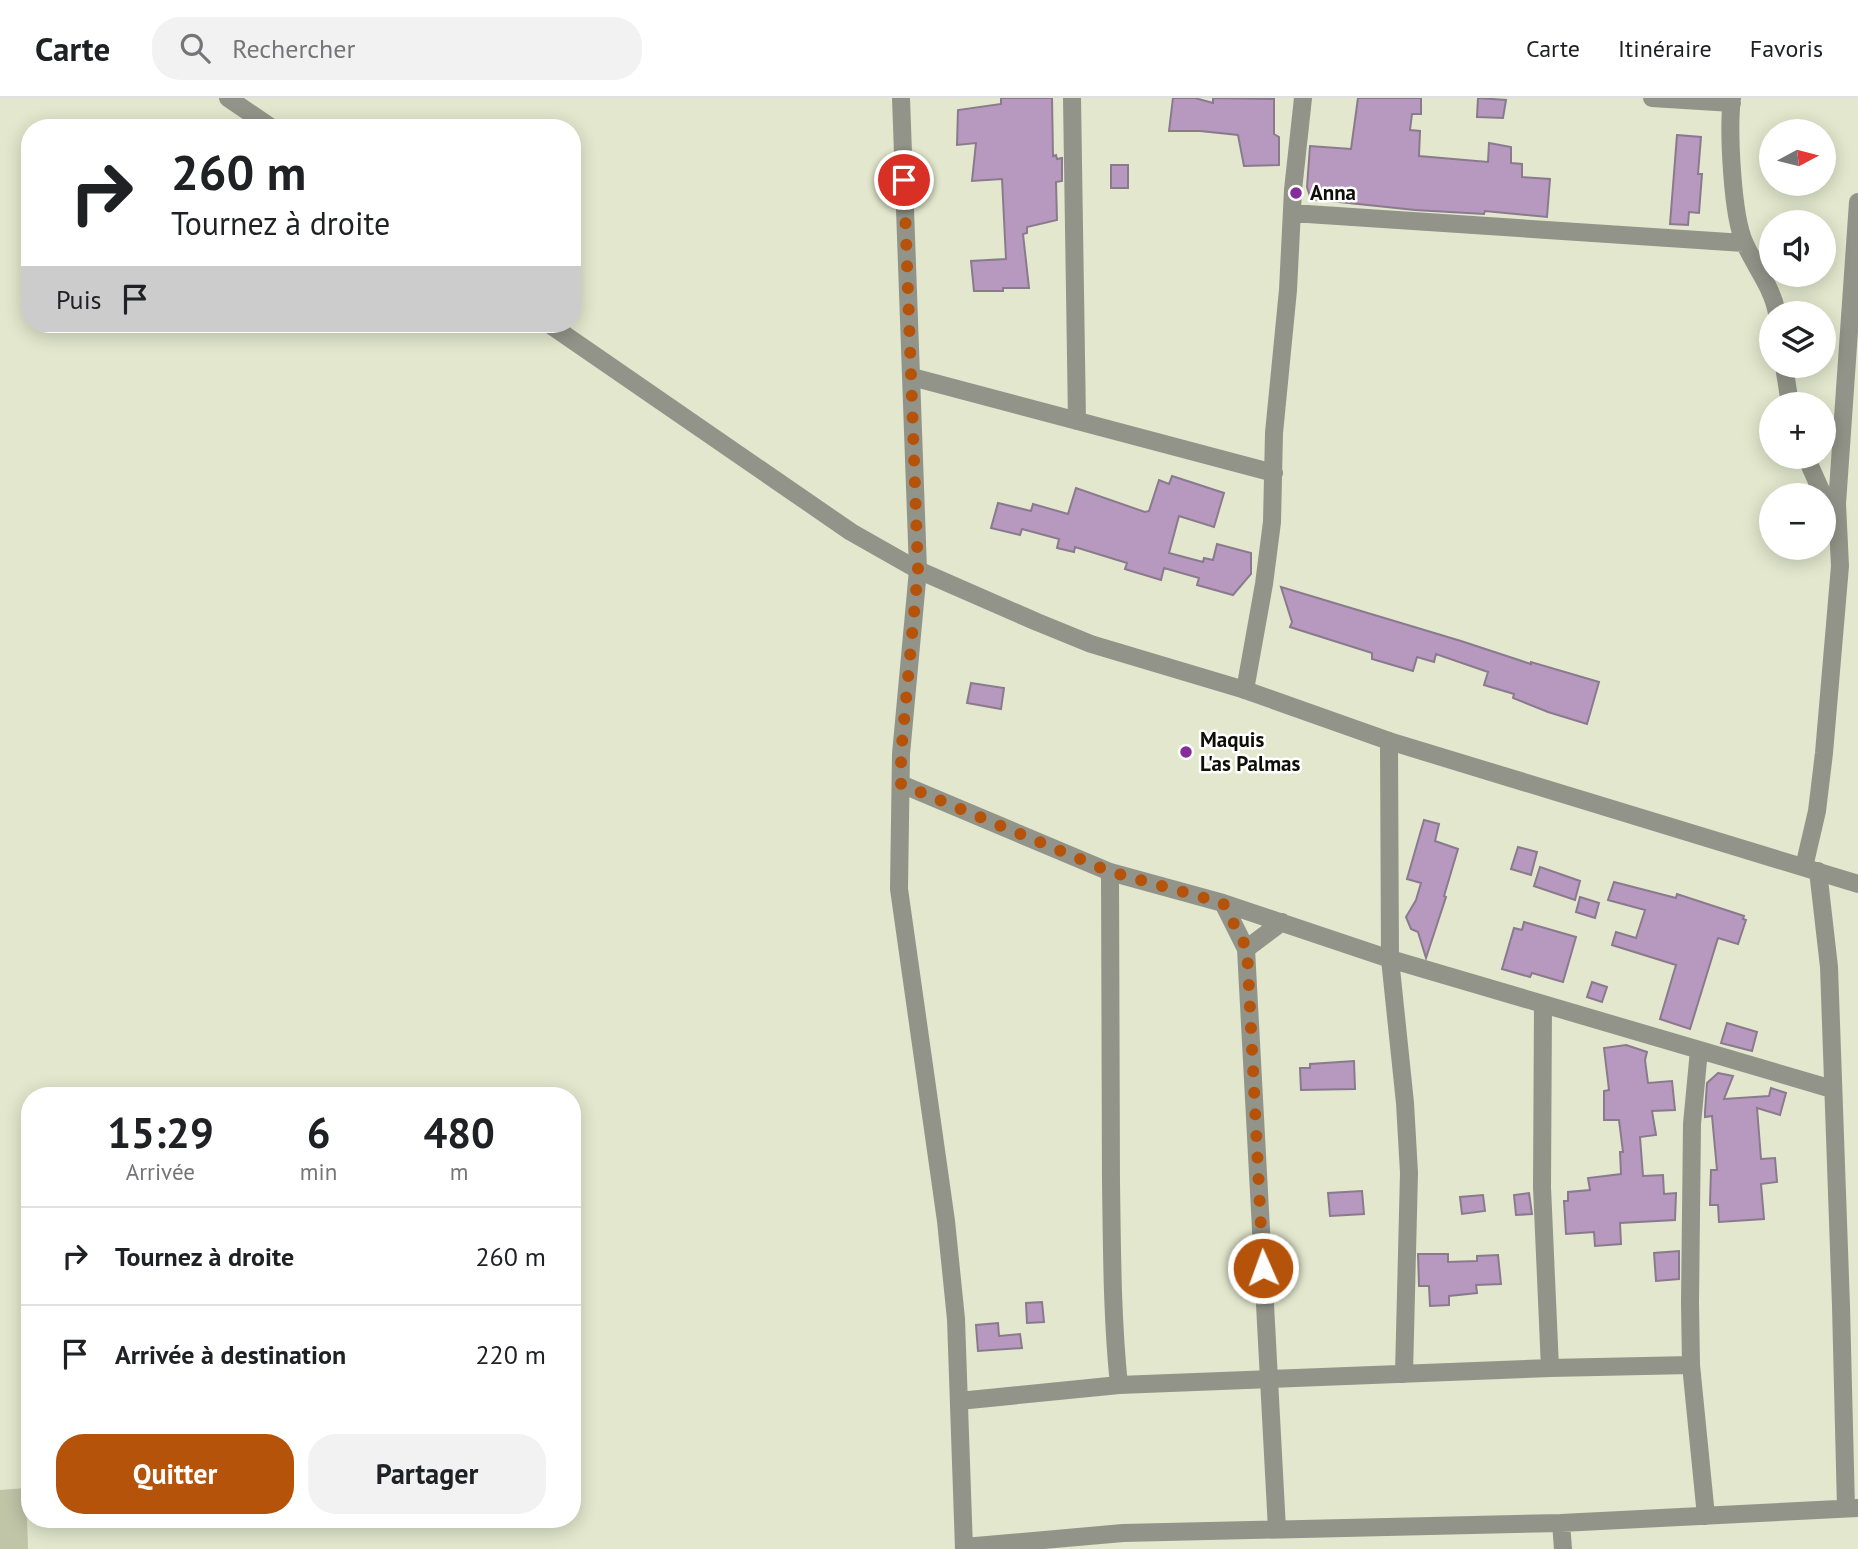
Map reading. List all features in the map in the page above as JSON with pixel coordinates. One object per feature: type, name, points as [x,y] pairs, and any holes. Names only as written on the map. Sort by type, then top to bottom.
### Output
[{"type":"street","points":[[228,98],[259,119]]},
{"type":"street","points":[[901,98],[918,570],[901,754],[899,889],[946,1221],[956,1319],[964,1548],[1124,1541],[1277,1529],[1561,1523],[1852,1508],[1832,1089],[1829,967],[1811,869],[1840,566],[1836,543]]},
{"type":"street","points":[[1072,98],[1077,421]]},
{"type":"street","points":[[1245,691],[1272,522],[1274,433],[1303,98]]},
{"type":"street","points":[[1652,98],[1732,100],[1733,176],[1737,217],[1744,243],[1766,278],[1773,301]]},
{"type":"street","points":[[1830,483],[1858,202]]},
{"type":"street","points":[[1292,213],[1744,243]]},
{"type":"street","points":[[562,333],[851,532],[918,570],[1091,644],[1245,691],[1389,741],[1858,884]]},
{"type":"street","points":[[912,377],[1274,473]]},
{"type":"street","points":[[1389,741],[1390,958],[1405,1103],[1409,1173],[1404,1374]]},
{"type":"street","points":[[901,784],[1111,872],[1223,903],[1390,958],[1832,1089]]},
{"type":"street","points":[[1111,872],[1109,1062],[1113,1334],[1119,1385]]},
{"type":"street","points":[[1223,903],[1247,949],[1267,1380],[1277,1529]]},
{"type":"street","points":[[1247,949],[1282,922]]},
{"type":"street","points":[[1543,1004],[1542,1187],[1550,1368]]},
{"type":"street","points":[[1699,1050],[1692,1124],[1689,1241],[1691,1365],[1706,1516]]},
{"type":"street","points":[[959,1401],[1119,1385],[1691,1365]]},
{"type":"street","points":[[1561,1523],[1563,1549]]},
{"type":"green space","points":[[21,1488],[21,1528],[27,1528],[28,1549],[0,1549],[0,1490]]},
{"type":"building","points":[[1001,98],[1052,98],[1053,156],[1062,158],[1062,181],[1056,182],[1057,220],[1027,227],[1027,233],[1023,234],[1029,288],[974,291],[971,261],[1006,259],[1002,179],[972,181],[976,143],[957,145],[958,110],[1001,104]]},
{"type":"building","points":[[1173,98],[1195,98],[1213,103],[1213,98],[1274,99],[1274,134],[1279,137],[1279,165],[1244,166],[1238,135],[1169,131]]},
{"type":"building","points":[[1358,98],[1421,98],[1421,114],[1412,114],[1410,130],[1420,131],[1419,156],[1488,162],[1489,143],[1511,147],[1511,163],[1522,164],[1522,177],[1550,179],[1547,217],[1485,211],[1484,214],[1415,210],[1311,199],[1307,187],[1310,146],[1351,149]]},
{"type":"building","points":[[1478,98],[1506,100],[1503,118],[1477,117]]},
{"type":"building","points":[[1677,135],[1701,137],[1699,213],[1689,212],[1688,225],[1670,224]]},
{"type":"building","points":[[1111,165],[1128,165],[1128,188],[1111,188]]},
{"type":"building","points":[[1172,476],[1224,493],[1214,527],[1179,516],[1169,553],[1203,562],[1204,558],[1213,560],[1217,544],[1251,553],[1251,574],[1233,595],[1197,585],[1199,578],[1164,568],[1161,580],[1125,569],[1127,563],[1075,547],[1074,552],[1057,548],[1059,539],[1022,529],[1020,535],[991,528],[998,503],[1031,511],[1033,504],[1068,514],[1076,488],[1145,512],[1149,511],[1159,480],[1169,484]]},
{"type":"building","points":[[1281,587],[1531,664],[1599,682],[1587,724],[1548,712],[1513,698],[1514,694],[1484,685],[1488,672],[1436,654],[1434,662],[1417,657],[1413,671],[1372,659],[1372,653],[1290,627],[1292,622]]},
{"type":"building","points":[[971,683],[1004,688],[1001,709],[967,703]]},
{"type":"building","points":[[1424,820],[1439,824],[1435,841],[1458,849],[1426,958],[1418,932],[1411,929],[1406,917],[1416,900],[1421,883],[1407,879]]},
{"type":"building","points":[[1518,847],[1537,852],[1531,875],[1511,869]]},
{"type":"building","points":[[1540,867],[1580,881],[1575,900],[1534,886]]},
{"type":"building","points":[[1614,882],[1676,898],[1677,894],[1744,916],[1743,919],[1746,920],[1738,944],[1718,938],[1690,1029],[1660,1019],[1676,965],[1612,945],[1616,932],[1636,938],[1645,910],[1608,900]]},
{"type":"building","points":[[1580,897],[1599,903],[1595,918],[1576,912]]},
{"type":"building","points":[[1524,922],[1576,937],[1563,982],[1532,973],[1530,977],[1502,969],[1514,928],[1522,930]]},
{"type":"building","points":[[1592,982],[1607,987],[1602,1002],[1587,997]]},
{"type":"building","points":[[1727,1023],[1757,1032],[1752,1051],[1721,1043]]},
{"type":"building","points":[[1626,1045],[1647,1052],[1645,1060],[1648,1083],[1672,1081],[1675,1110],[1652,1111],[1656,1135],[1640,1137],[1643,1176],[1663,1175],[1664,1194],[1676,1193],[1675,1220],[1620,1223],[1621,1244],[1595,1246],[1594,1232],[1566,1234],[1564,1201],[1568,1201],[1568,1192],[1590,1190],[1588,1178],[1621,1174],[1620,1152],[1623,1152],[1619,1120],[1604,1120],[1604,1091],[1609,1090],[1604,1048]]},
{"type":"building","points":[[1354,1061],[1355,1089],[1301,1090],[1300,1068],[1310,1068],[1310,1064]]},
{"type":"building","points":[[1718,1073],[1733,1076],[1724,1099],[1769,1096],[1771,1088],[1786,1093],[1780,1115],[1757,1108],[1761,1159],[1775,1158],[1777,1182],[1761,1184],[1764,1219],[1719,1222],[1718,1205],[1710,1205],[1711,1170],[1717,1170],[1712,1116],[1705,1117],[1705,1112],[1707,1083]]},
{"type":"building","points":[[1362,1191],[1364,1214],[1330,1216],[1328,1193]]},
{"type":"building","points":[[1529,1193],[1532,1214],[1516,1215],[1514,1195]]},
{"type":"building","points":[[1483,1195],[1485,1211],[1462,1214],[1460,1197]]},
{"type":"building","points":[[1679,1251],[1679,1279],[1656,1281],[1654,1253]]},
{"type":"building","points":[[1418,1254],[1448,1254],[1448,1262],[1477,1261],[1477,1256],[1498,1255],[1501,1284],[1476,1285],[1477,1293],[1449,1296],[1449,1305],[1430,1306],[1429,1286],[1419,1286]]},
{"type":"building","points":[[1042,1302],[1044,1322],[1027,1323],[1026,1303]]},
{"type":"building","points":[[998,1323],[999,1336],[1020,1334],[1022,1348],[978,1351],[976,1325]]},
{"type":"place","name":"Anna","points":[[1296,193]]},
{"type":"place","name":"Maquis L'as Palmas","points":[[1186,752]]},
{"type":"route","points":[[904,180],[918,570],[901,754],[901,784],[1111,872],[1223,903],[1247,949],[1263,1268]]}]
